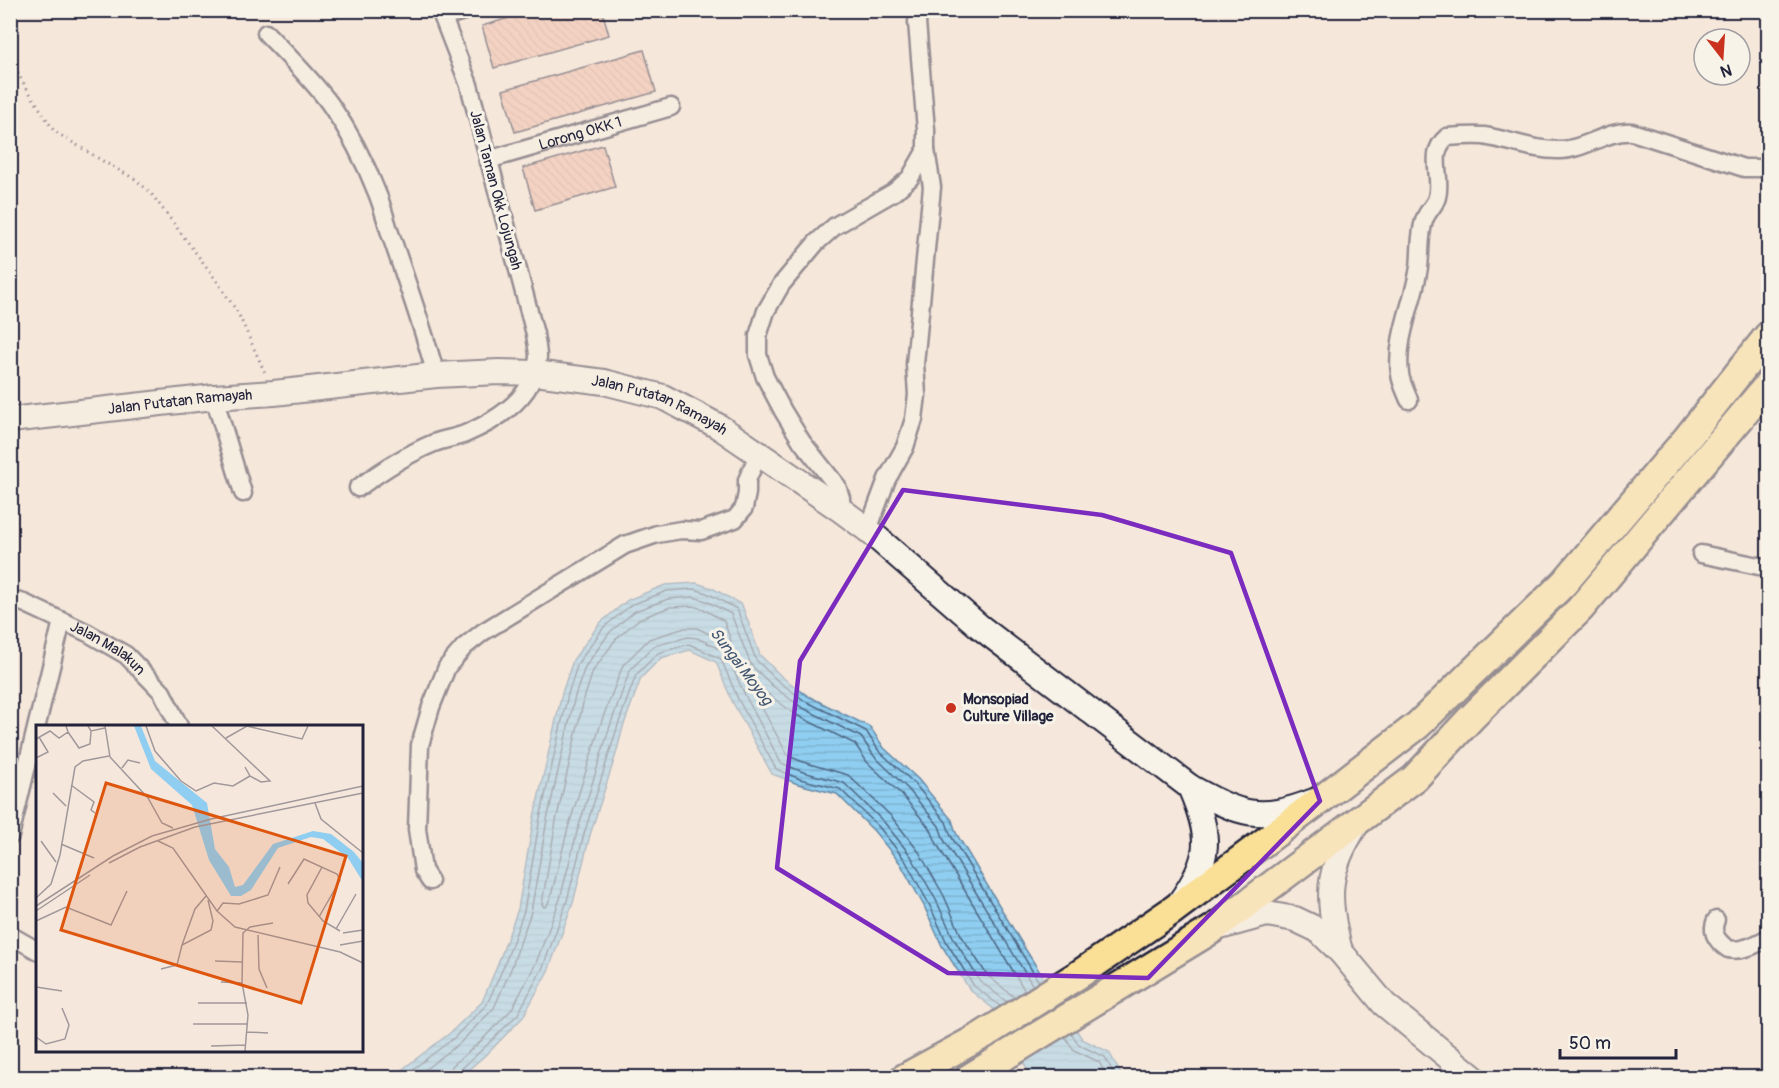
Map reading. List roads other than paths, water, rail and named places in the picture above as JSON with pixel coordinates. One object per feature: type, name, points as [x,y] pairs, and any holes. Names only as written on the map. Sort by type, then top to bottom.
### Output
[{"type":"main road","points":[[904,1077],[983,1035],[1081,973],[1173,910],[1418,725],[1564,583],[1688,437],[1768,336]]},
{"type":"main road","name":"Jalan Putatan Ramayah","points":[[10,420],[436,375],[499,372],[535,373],[604,382],[663,397],[718,426],[841,510],[868,530],[980,627],[1190,787],[1221,804],[1247,813],[1271,814],[1296,808],[1327,795]]},
{"type":"main road","points":[[969,1077],[1213,929],[1415,778],[1470,719],[1580,609],[1768,385]]},
{"type":"main road","points":[[1173,910],[1195,881],[1203,860],[1205,839],[1201,813],[1190,787]]},
{"type":"main road","points":[[1340,951],[1333,924],[1330,892],[1335,864],[1342,845],[1358,821]]},
{"type":"main road","points":[[1213,929],[1267,914],[1295,919],[1318,930],[1340,951],[1384,1004],[1474,1077]]},
{"type":"street","points":[[442,14],[466,10]]},
{"type":"street","points":[[868,530],[887,479],[905,447],[914,419],[917,395],[915,364],[932,187],[926,150],[916,22],[920,10]]},
{"type":"street","name":"Jalan Taman Okk Lojungah","points":[[442,14],[469,85],[535,334],[538,356],[535,373]]},
{"type":"street","points":[[266,33],[325,97],[357,147],[378,194],[421,321],[436,375]]},
{"type":"street","name":"Lorong OKK 1","points":[[488,160],[671,107]]},
{"type":"street","points":[[1409,400],[1400,376],[1399,349],[1419,266],[1420,239],[1424,219],[1437,199],[1437,152],[1440,142],[1447,137],[1484,136],[1528,147],[1562,150],[1621,131],[1632,132],[1744,168],[1768,168]]},
{"type":"street","points":[[841,510],[842,498],[837,486],[802,442],[765,376],[758,355],[758,336],[766,311],[781,285],[816,243],[835,226],[894,192],[910,178],[926,150]]},
{"type":"street","points":[[358,488],[378,473],[418,451],[434,443],[464,435],[504,413],[524,394],[535,373]]},
{"type":"street","points":[[214,397],[243,493]]},
{"type":"street","points":[[430,880],[423,870],[417,829],[420,745],[431,707],[447,667],[464,647],[483,632],[625,544],[681,530],[701,531],[735,519],[744,508],[747,480],[759,453]]},
{"type":"street","points":[[1701,554],[1768,568]]},
{"type":"street","name":"Jalan Malakun","points":[[10,599],[24,603],[88,633],[126,655],[162,692],[178,725]]},
{"type":"street","points":[[37,725],[62,621]]},
{"type":"street","points":[[10,836],[36,728]]},
{"type":"street","points":[[1716,920],[1714,932],[1717,939],[1728,949],[1739,950],[1768,938]]},
{"type":"street","points":[[10,935],[36,950]]},
{"type":"water","name":"Sungai Moyog","points":[[696,583],[712,588],[742,605],[760,655],[782,677],[808,696],[870,727],[884,748],[918,779],[952,820],[956,833],[1082,1039],[1109,1052],[1121,1074],[1127,1077],[1029,1077],[996,1011],[970,990],[942,946],[924,906],[900,863],[874,831],[837,794],[798,784],[772,774],[732,701],[716,662],[690,650],[661,658],[641,678],[623,727],[590,835],[573,903],[549,969],[523,1017],[490,1051],[460,1077],[391,1078],[450,1033],[482,1002],[518,909],[534,817],[562,693],[573,660],[600,623],[628,600],[665,585]]},
{"type":"place","name":"Monsopiad Culture Village","points":[[951,708]]}]
